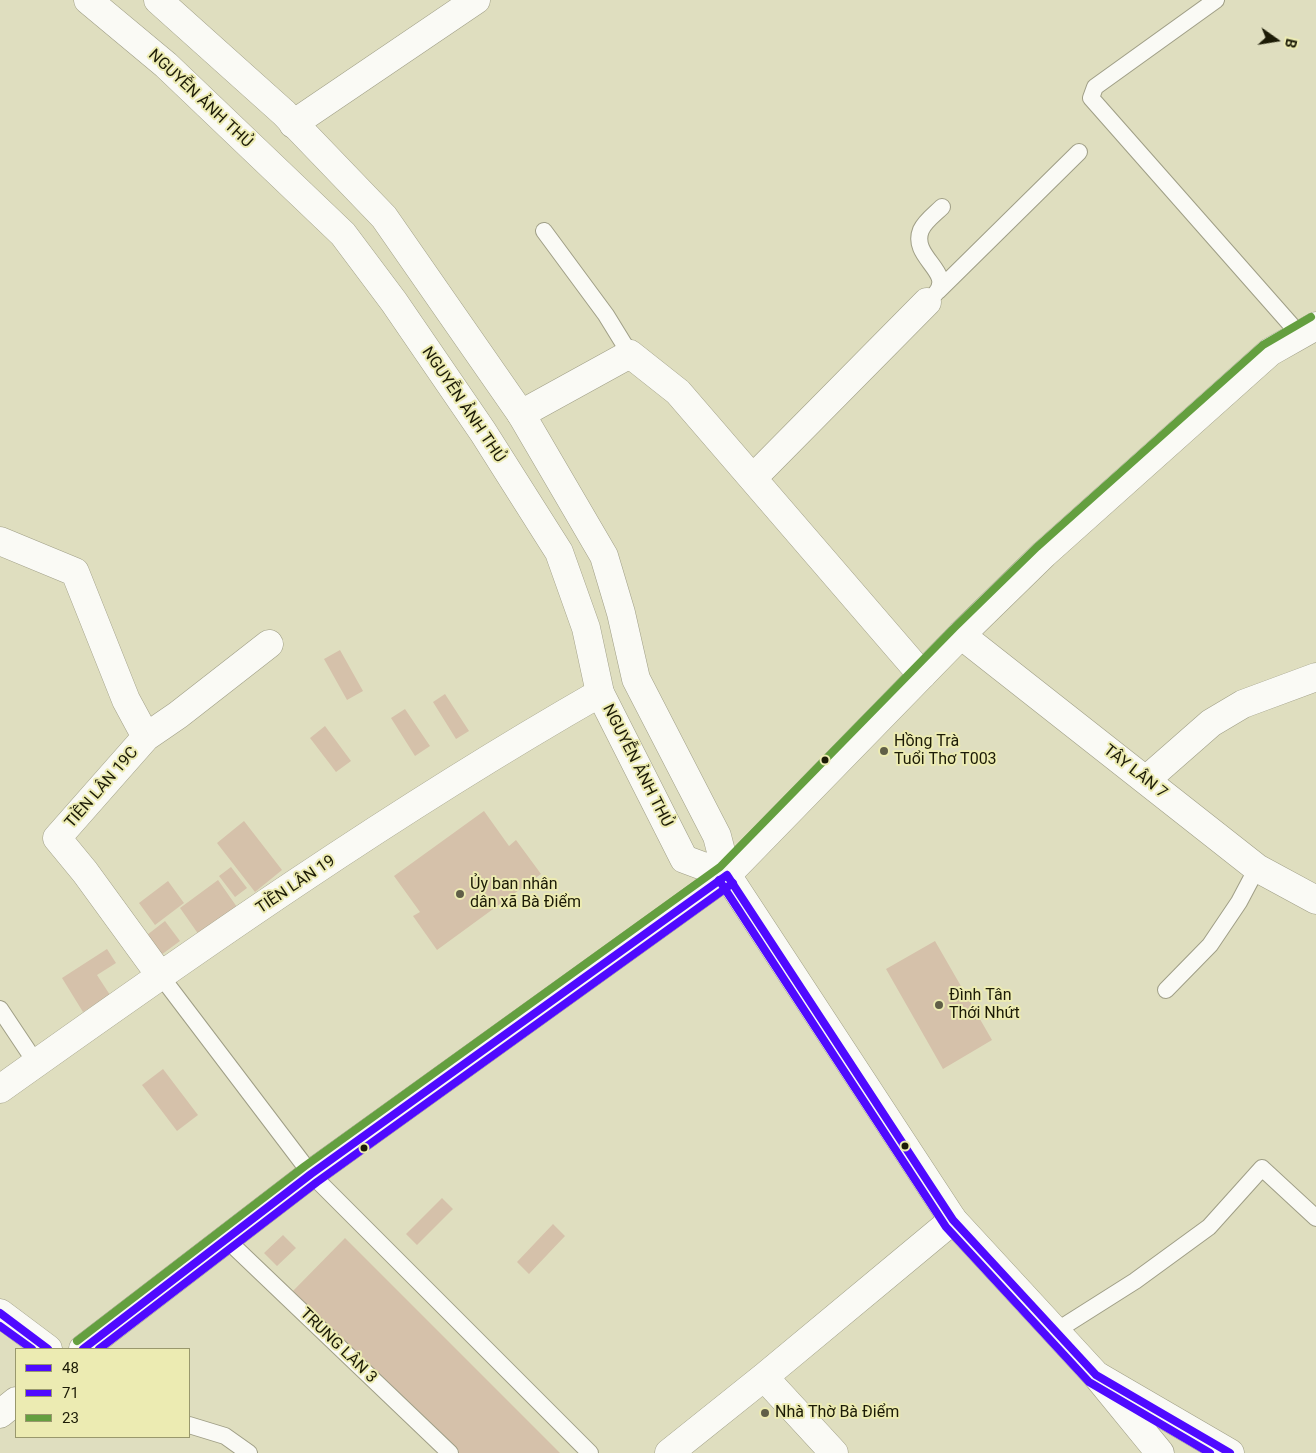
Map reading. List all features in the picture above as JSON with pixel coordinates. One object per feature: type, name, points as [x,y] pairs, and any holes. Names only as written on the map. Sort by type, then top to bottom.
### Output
[{"type":"main road","name":"NGUYỄN ẢNH THỦ","points":[[88,0],[166,65],[343,234],[389,294],[483,432],[559,552],[586,628],[600,693],[684,859],[727,875]]},
{"type":"main road","points":[[158,0],[293,124],[384,217],[521,414],[604,556],[621,613],[636,679],[717,836],[727,875],[953,1220],[1096,1375],[1160,1453]]},
{"type":"main road","points":[[293,124],[476,0]]},
{"type":"main road","points":[[753,478],[932,296]]},
{"type":"main road","points":[[84,1348],[225,1238],[311,1174],[727,875],[961,635],[1044,554],[1270,352],[1308,330]]},
{"type":"main road","points":[[521,414],[630,354],[678,392],[922,676]]},
{"type":"main road","name":"TIỀN LÂN 19C","points":[[0,541],[75,572],[126,700],[146,737],[57,838],[85,872],[160,975]]},
{"type":"main road","name":"TÂY LÂN 7","points":[[961,635],[1257,868],[1316,900]]},
{"type":"main road","points":[[146,737],[178,715],[269,644]]},
{"type":"main road","points":[[1146,780],[1211,723],[1243,704],[1316,677]]},
{"type":"main road","name":"TIỀN LÂN 19","points":[[0,1088],[160,975],[506,747],[600,693]]},
{"type":"main road","points":[[669,1453],[764,1378],[953,1220]]},
{"type":"main road","points":[[0,1314],[47,1348]]},
{"type":"main road","points":[[1096,1375],[1230,1453]]},
{"type":"main road","points":[[764,1378],[834,1453]]},
{"type":"main road","points":[[0,1414],[15,1402]]},
{"type":"lane","points":[[1216,0],[1095,87],[1091,98],[1308,330]]},
{"type":"lane","points":[[932,296],[1079,152]]},
{"type":"lane","points":[[932,296],[940,275],[923,253],[919,244],[919,238],[923,226],[942,207]]},
{"type":"lane","points":[[544,232],[606,316],[630,354]]},
{"type":"lane","points":[[1166,990],[1210,945],[1257,868]]},
{"type":"lane","points":[[160,975],[311,1174],[590,1453]]},
{"type":"lane","points":[[0,1009],[36,1063]]},
{"type":"lane","points":[[1056,1332],[1135,1281],[1208,1227],[1262,1168],[1316,1218]]},
{"type":"lane","name":"TRUNG LÂN 3","points":[[225,1238],[450,1453]]},
{"type":"lane","points":[[190,1425],[225,1436],[249,1453]]},
{"type":"building","points":[[340,650],[363,691],[347,700],[324,659]]},
{"type":"building","points":[[445,694],[469,731],[456,739],[433,702]]},
{"type":"building","points":[[405,709],[430,746],[415,756],[391,718]]},
{"type":"building","points":[[325,726],[351,761],[336,772],[310,738]]},
{"type":"building","name":"Ủy ban nhân dân xã Bà Điểm","points":[[484,811],[509,846],[516,840],[541,874],[437,950],[413,916],[420,912],[394,876]]},
{"type":"building","points":[[244,821],[282,870],[255,892],[217,843]]},
{"type":"building","points":[[231,867],[247,888],[235,897],[219,876]]},
{"type":"building","points":[[218,880],[237,907],[199,935],[180,908]]},
{"type":"building","points":[[168,881],[184,903],[155,925],[139,903]]},
{"type":"building","points":[[165,921],[180,941],[161,955],[147,935]]},
{"type":"building","name":"Đình Tân Thới Nhứt","points":[[935,941],[992,1040],[943,1069],[886,969]]},
{"type":"building","points":[[107,949],[116,963],[97,975],[110,995],[83,1012],[62,978]]},
{"type":"building","points":[[163,1069],[198,1115],[177,1131],[142,1085]]},
{"type":"building","points":[[442,1198],[453,1209],[417,1245],[406,1234]]},
{"type":"building","points":[[553,1224],[565,1236],[529,1274],[517,1262]]},
{"type":"building","points":[[283,1235],[296,1248],[277,1266],[264,1253]]},
{"type":"building","points":[[345,1238],[560,1453],[454,1453],[292,1292]]},
{"type":"transit line","name":"23","points":[[77,1341],[305,1166],[720,867],[954,628],[1037,547],[1263,345],[1311,317]]},
{"type":"transit line","name":"48","points":[[727,875],[953,1220],[1096,1375],[1230,1453]]},
{"type":"transit line","name":"48","points":[[84,1348],[311,1174],[727,875]]},
{"type":"transit line","name":"71","points":[[719,880],[946,1227],[1089,1382],[1210,1453]]},
{"type":"transit line","name":"71","points":[[100,1348],[317,1182],[733,883]]},
{"type":"transit line","name":"48","points":[[0,1313],[47,1348]]},
{"type":"transit line","name":"71","points":[[0,1326],[31,1348]]},
{"type":"place","name":"Hồng Trà Tuổi Thơ T003","points":[[884,751]]},
{"type":"place","name":"Ủy ban nhân dân xã Bà Điểm","points":[[460,894]]},
{"type":"place","name":"Đình Tân Thới Nhứt","points":[[939,1005]]},
{"type":"place","name":"Nhà Thờ Bà Điểm","points":[[765,1413]]}]
